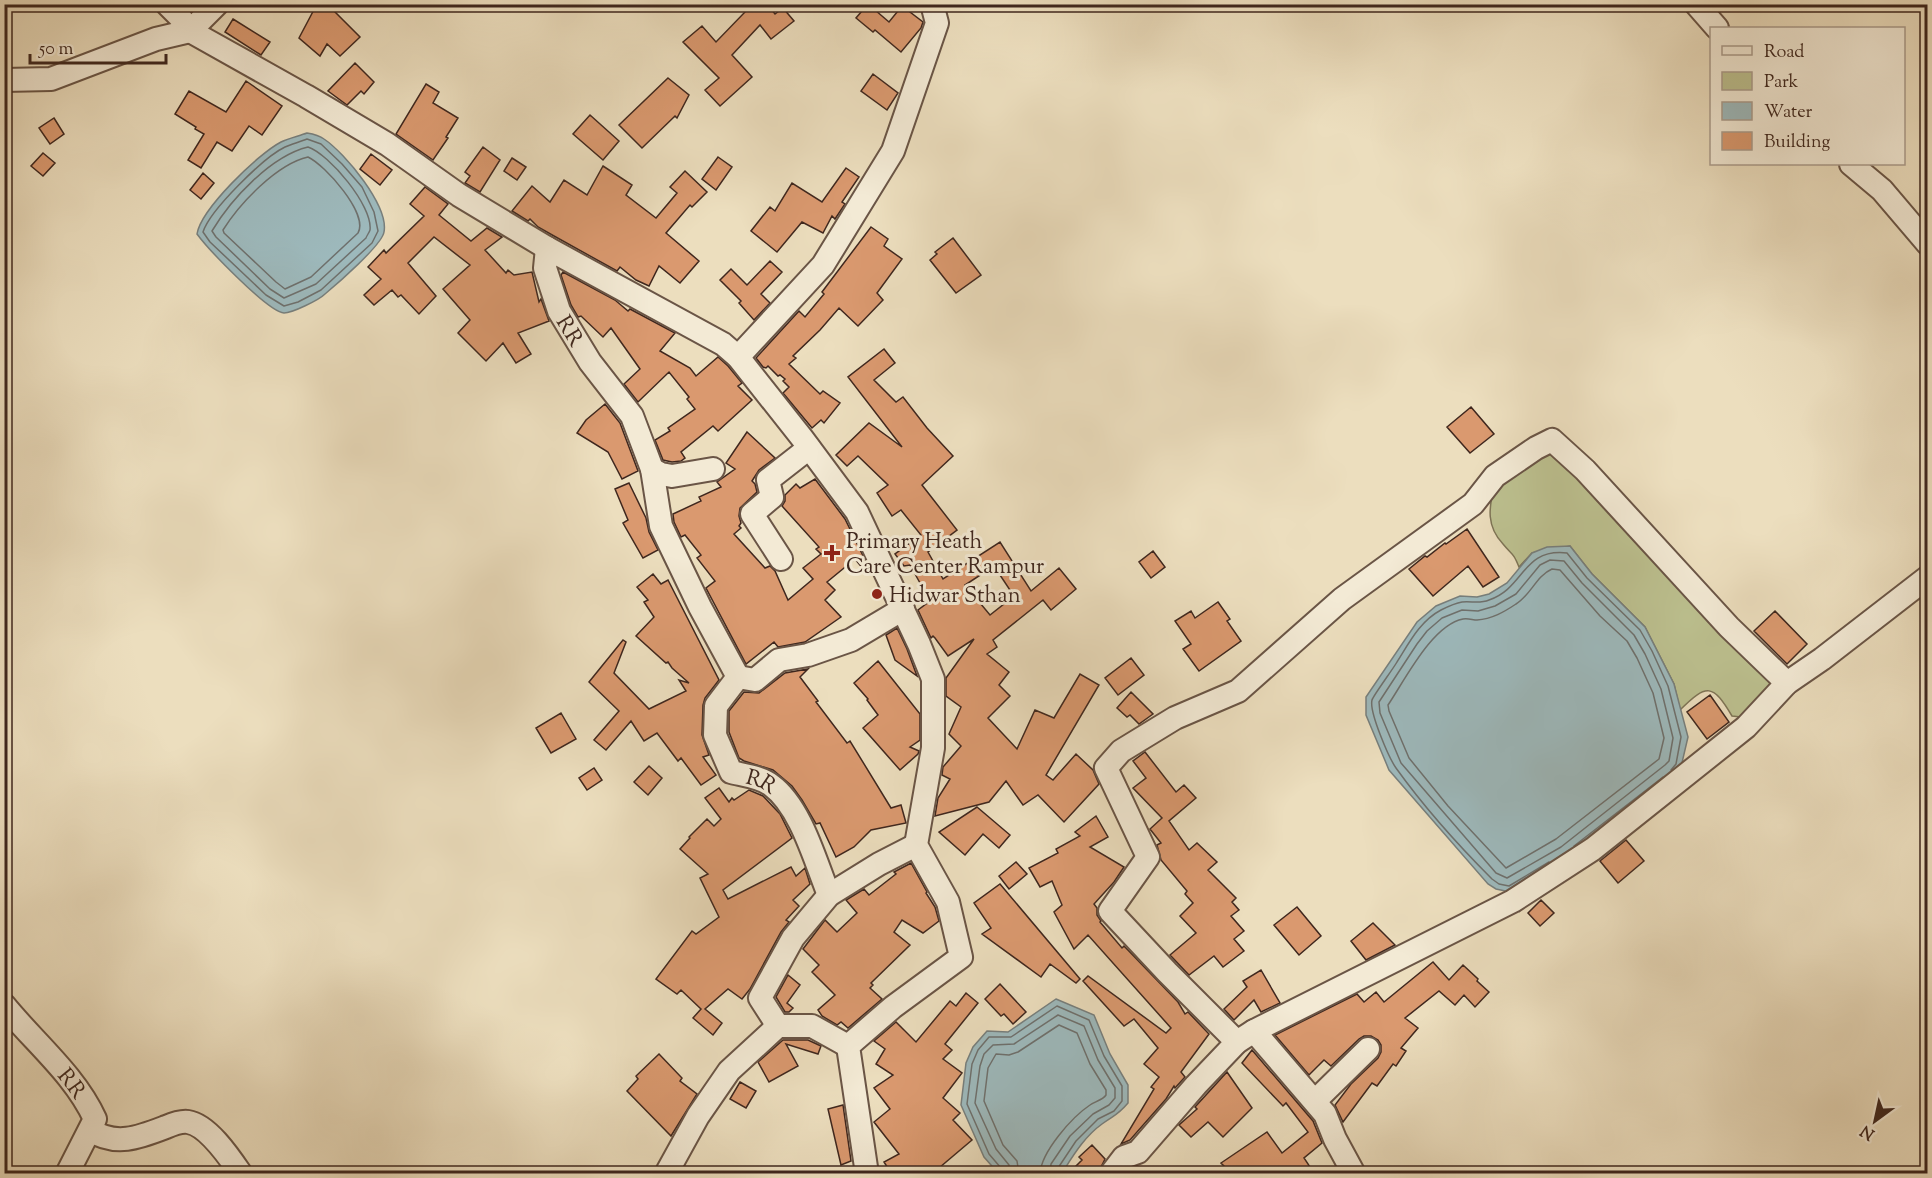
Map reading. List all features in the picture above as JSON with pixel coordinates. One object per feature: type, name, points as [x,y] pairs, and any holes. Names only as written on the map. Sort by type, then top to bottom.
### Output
[{"type":"street","points":[[167,4],[190,31],[387,144],[459,195],[547,248],[723,344],[738,357],[857,512],[933,679],[933,748],[916,845],[948,902],[962,957],[893,1007],[848,1046]]},
{"type":"street","points":[[4,80],[51,79],[156,39],[190,31],[217,4]]},
{"type":"street","points":[[738,357],[823,265],[893,151],[937,23],[932,4]]},
{"type":"street","points":[[1696,4],[1716,27]]},
{"type":"street","points":[[1852,165],[1882,190],[1928,244]]},
{"type":"street","name":"RR","points":[[547,248],[545,268],[560,311],[590,362],[632,416],[652,469],[661,526],[700,607],[738,677],[716,706],[715,735],[731,772],[769,783],[787,800],[802,829],[829,895]]},
{"type":"street","points":[[1354,1173],[1335,1139],[1325,1114],[1315,1101],[1245,1037],[1167,972],[1110,911],[1148,857],[1106,768],[1121,751],[1174,718],[1238,691],[1342,599],[1473,504],[1495,476],[1552,440],[1585,470],[1729,627],[1787,683]]},
{"type":"street","points":[[781,559],[753,514],[772,497],[768,480],[809,448]]},
{"type":"street","points":[[652,469],[672,476],[713,469]]},
{"type":"street","points":[[1111,1173],[1124,1157],[1138,1152],[1196,1085],[1245,1037],[1513,901],[1583,855],[1746,727],[1787,683],[1928,577]]},
{"type":"street","points":[[738,677],[755,680],[779,660],[808,655],[851,640],[903,609]]},
{"type":"street","points":[[777,1026],[759,998],[793,938],[829,895],[879,864],[916,845]]},
{"type":"street","name":"RR","points":[[4,1005],[87,1102],[95,1119],[67,1173]]},
{"type":"street","points":[[666,1173],[698,1116],[729,1071],[777,1026],[812,1026],[848,1046]]},
{"type":"street","points":[[848,1046],[867,1173]]},
{"type":"street","points":[[1315,1101],[1368,1049]]},
{"type":"street","points":[[90,1130],[97,1135],[115,1140],[126,1140],[138,1138],[174,1124],[190,1122],[201,1127],[223,1149],[241,1173]]},
{"type":"green space","points":[[1558,443],[1775,683],[1741,717],[1732,716],[1720,698],[1709,691],[1697,695],[1680,710],[1674,684],[1645,627],[1592,574],[1570,546],[1532,553],[1519,567],[1514,556],[1498,537],[1491,524],[1490,516],[1494,486]]},
{"type":"water","points":[[307,133],[324,139],[354,168],[380,208],[384,221],[384,232],[368,255],[325,294],[305,306],[284,313],[276,310],[252,292],[197,234],[201,223],[219,197],[245,170],[281,142]]},
{"type":"water","points":[[1570,546],[1592,574],[1645,627],[1674,684],[1688,737],[1681,767],[1568,858],[1510,892],[1496,889],[1488,884],[1389,770],[1366,715],[1366,697],[1417,622],[1436,606],[1460,596],[1477,597],[1489,594],[1507,583],[1532,553],[1547,547]]},
{"type":"water","points":[[1056,999],[1094,1015],[1110,1054],[1128,1085],[1128,1103],[1090,1135],[1062,1173],[998,1173],[984,1157],[961,1105],[966,1063],[973,1047],[987,1031],[1008,1032]]},
{"type":"building","points":[[317,4],[327,4],[360,37],[340,56],[327,44],[320,56],[299,38]]},
{"type":"building","points":[[739,4],[767,4],[775,14],[783,8],[794,21],[771,39],[760,25],[732,55],[752,77],[720,106],[705,90],[719,78],[683,42],[702,26],[716,42],[745,12]]},
{"type":"building","points":[[868,4],[889,22],[902,6],[923,22],[921,28],[901,52],[875,30],[873,32],[856,18]]},
{"type":"building","points":[[233,19],[270,42],[261,55],[225,32]]},
{"type":"building","points":[[355,63],[374,82],[364,94],[361,91],[347,105],[328,91]]},
{"type":"building","points":[[873,74],[898,93],[887,110],[861,91]]},
{"type":"building","points":[[668,78],[689,95],[677,118],[675,116],[642,148],[619,125]]},
{"type":"building","points":[[246,81],[282,106],[262,135],[249,126],[232,151],[217,142],[201,168],[188,160],[204,134],[175,114],[189,91],[226,112]]},
{"type":"building","points":[[426,84],[439,92],[433,103],[458,118],[433,160],[396,134]]},
{"type":"building","points":[[590,115],[619,141],[603,160],[573,134]]},
{"type":"building","points":[[54,118],[64,134],[50,144],[39,128]]},
{"type":"building","points":[[483,147],[500,160],[480,192],[465,183],[470,176],[465,172]]},
{"type":"building","points":[[43,153],[55,163],[43,176],[31,166]]},
{"type":"building","points":[[371,154],[392,170],[380,185],[360,169]]},
{"type":"building","points":[[718,157],[732,167],[716,190],[702,179]]},
{"type":"building","points":[[512,158],[526,167],[517,180],[504,171]]},
{"type":"building","points":[[603,166],[632,185],[626,195],[656,218],[677,193],[670,187],[685,171],[707,192],[692,207],[690,205],[666,233],[699,261],[680,283],[659,266],[649,286],[636,280],[620,267],[617,271],[538,227],[530,219],[528,221],[512,211],[532,186],[550,202],[564,180],[587,195]]},
{"type":"building","points":[[846,168],[859,177],[842,202],[845,204],[835,219],[832,216],[823,233],[802,222],[777,252],[751,231],[770,207],[775,211],[792,183],[822,202]]},
{"type":"building","points":[[203,173],[214,183],[201,199],[190,190]]},
{"type":"building","points":[[425,187],[448,204],[439,215],[471,241],[487,228],[502,237],[485,250],[506,273],[508,270],[514,275],[532,272],[539,302],[541,299],[549,321],[518,333],[531,354],[516,363],[503,343],[486,361],[458,333],[470,320],[443,289],[470,265],[434,237],[408,263],[436,296],[419,314],[401,295],[398,297],[392,290],[374,305],[364,295],[381,279],[368,267],[424,216],[410,204]]},
{"type":"building","points":[[871,227],[888,239],[884,246],[902,259],[877,293],[883,300],[858,326],[839,308],[793,356],[796,358],[789,364],[820,394],[823,391],[840,403],[824,423],[821,420],[812,428],[783,393],[789,387],[783,381],[785,379],[778,376],[768,366],[763,367],[756,358],[799,311],[805,317]]},
{"type":"building","points":[[953,238],[981,275],[956,293],[930,260],[937,254],[935,252]]},
{"type":"building","points":[[770,261],[782,272],[761,294],[770,303],[754,320],[739,303],[741,301],[720,280],[731,269],[747,285]]},
{"type":"building","points":[[563,272],[615,300],[628,311],[630,309],[675,333],[660,351],[690,368],[696,376],[718,357],[742,383],[738,386],[752,400],[718,431],[713,426],[681,452],[685,458],[681,461],[663,460],[655,440],[670,431],[668,428],[695,409],[687,399],[689,397],[669,372],[638,402],[624,384],[640,369],[611,328],[603,337],[581,316],[578,317],[571,305],[561,275]]},
{"type":"building","points":[[884,349],[895,363],[874,380],[896,402],[903,397],[953,456],[922,485],[957,530],[928,552],[943,579],[1000,542],[1031,591],[1059,568],[1076,589],[1051,610],[1043,600],[993,640],[997,647],[987,654],[1009,672],[999,685],[1010,696],[988,718],[1017,749],[1035,710],[1054,718],[1080,674],[1099,685],[1046,775],[1053,780],[1076,754],[1093,770],[1099,784],[1064,822],[1038,795],[1023,805],[1006,781],[989,802],[935,816],[938,798],[950,779],[942,775],[943,767],[961,746],[949,734],[961,707],[946,696],[946,678],[974,639],[948,656],[935,638],[933,636],[931,638],[918,610],[930,601],[910,565],[904,566],[895,554],[921,535],[901,510],[892,516],[877,493],[888,485],[858,456],[847,466],[836,455],[869,423],[902,447],[848,377]],"holes":[[[994,566],[1014,596],[990,615],[965,585]]]},
{"type":"building","points":[[605,404],[620,423],[638,471],[622,479],[608,452],[577,433],[586,420]]},
{"type":"building","points":[[1471,407],[1494,434],[1470,453],[1447,427]]},
{"type":"building","points":[[747,432],[775,458],[759,470],[752,481],[757,492],[740,508],[741,523],[739,526],[741,528],[734,534],[765,568],[770,566],[775,571],[788,600],[813,579],[803,568],[821,554],[816,549],[819,547],[782,506],[785,495],[796,484],[800,488],[815,479],[845,519],[868,566],[864,570],[855,559],[827,582],[835,590],[825,600],[841,617],[805,642],[778,647],[774,642],[746,664],[706,588],[715,581],[697,558],[701,555],[685,535],[681,537],[673,514],[701,501],[699,497],[721,487],[717,482],[735,469],[726,463]]},
{"type":"building","points":[[629,483],[658,550],[643,558],[623,523],[628,520],[615,489]]},
{"type":"building","points":[[1467,529],[1499,577],[1483,587],[1468,566],[1433,596],[1409,569]]},
{"type":"building","points":[[1153,551],[1165,567],[1151,578],[1139,562]]},
{"type":"building","points":[[653,574],[661,584],[668,580],[719,680],[705,698],[702,735],[709,755],[703,757],[716,775],[701,785],[681,758],[678,761],[657,733],[644,741],[631,721],[606,750],[594,740],[619,711],[589,682],[623,640],[626,642],[614,673],[649,709],[686,691],[679,680],[689,683],[636,636],[654,617],[644,602],[648,600],[637,587]]},
{"type":"building","points":[[1218,602],[1230,619],[1227,621],[1241,641],[1199,671],[1183,649],[1191,644],[1175,621],[1191,611],[1195,618]]},
{"type":"building","points":[[1775,611],[1807,644],[1787,664],[1754,631]]},
{"type":"building","points":[[897,628],[917,676],[895,660],[886,635]]},
{"type":"building","points":[[1131,658],[1144,675],[1118,695],[1105,678]]},
{"type":"building","points":[[878,661],[920,714],[920,740],[910,747],[919,751],[918,754],[900,770],[863,728],[878,715],[854,683]]},
{"type":"building","points":[[808,669],[800,677],[847,743],[850,741],[891,808],[901,805],[906,823],[871,830],[854,847],[836,857],[820,823],[816,824],[792,786],[773,770],[739,758],[729,732],[729,711],[744,692],[759,693],[785,673]]},
{"type":"building","points":[[1131,692],[1153,714],[1139,724],[1130,715],[1127,717],[1117,708]]},
{"type":"building","points":[[1710,695],[1729,722],[1707,739],[1687,712]]},
{"type":"building","points":[[561,713],[576,739],[551,753],[536,728]]},
{"type":"building","points":[[1145,752],[1176,792],[1184,785],[1196,798],[1169,821],[1189,850],[1197,843],[1217,862],[1208,870],[1236,898],[1232,902],[1239,910],[1231,916],[1244,931],[1234,939],[1244,951],[1223,967],[1214,956],[1189,975],[1170,955],[1196,933],[1180,916],[1193,903],[1185,894],[1187,891],[1161,860],[1157,845],[1161,843],[1150,829],[1162,818],[1133,788],[1146,778],[1133,761]]},
{"type":"building","points":[[649,766],[662,778],[648,795],[634,782]]},
{"type":"building","points":[[594,768],[602,780],[587,790],[579,778]]},
{"type":"building","points":[[719,788],[729,802],[732,798],[734,800],[749,790],[763,796],[780,814],[792,838],[723,890],[728,899],[791,867],[796,876],[805,868],[810,884],[793,900],[799,906],[786,920],[789,922],[742,999],[728,989],[705,1009],[722,1023],[713,1035],[693,1018],[701,1009],[681,990],[677,994],[656,979],[692,931],[696,934],[719,917],[700,878],[708,874],[680,849],[707,819],[714,826],[721,819],[705,798]]},
{"type":"building","points":[[977,807],[1010,835],[999,848],[983,834],[965,855],[939,832]]},
{"type":"building","points":[[1096,816],[1108,837],[1090,847],[1124,867],[1094,904],[1100,922],[1122,948],[1124,946],[1178,1002],[1185,1014],[1188,1012],[1209,1034],[1181,1072],[1185,1077],[1175,1088],[1174,1086],[1166,1099],[1130,1140],[1121,1144],[1154,1089],[1151,1087],[1159,1077],[1144,1064],[1158,1048],[1134,1019],[1124,1026],[1083,981],[1088,976],[1166,1033],[1171,1028],[1088,935],[1074,949],[1054,912],[1062,905],[1052,881],[1040,887],[1029,868],[1058,853],[1056,849],[1080,836],[1075,832]]},
{"type":"building","points":[[1626,840],[1644,861],[1618,883],[1600,861]]},
{"type":"building","points":[[1016,862],[1027,874],[1009,889],[999,876]]},
{"type":"building","points":[[911,863],[935,907],[939,921],[923,933],[902,920],[894,932],[910,945],[871,983],[873,985],[870,988],[882,999],[848,1028],[841,1022],[837,1025],[822,1016],[818,1010],[835,995],[812,972],[819,965],[803,949],[825,920],[837,932],[857,913],[846,900],[864,889],[869,895],[896,874],[894,872]]},
{"type":"building","points":[[1000,884],[1080,979],[1076,983],[1050,964],[1041,977],[982,934],[991,928],[974,903]]},
{"type":"building","points":[[1541,900],[1554,913],[1540,926],[1528,913]]},
{"type":"building","points":[[1297,907],[1321,936],[1299,955],[1274,925]]},
{"type":"building","points":[[1373,923],[1395,945],[1366,960],[1351,941]]},
{"type":"building","points":[[1433,962],[1449,980],[1463,965],[1489,992],[1475,1007],[1464,995],[1455,1005],[1439,991],[1405,1018],[1418,1028],[1401,1048],[1406,1051],[1396,1066],[1393,1064],[1377,1086],[1372,1083],[1343,1122],[1335,1105],[1351,1084],[1378,1058],[1381,1045],[1378,1040],[1371,1036],[1364,1036],[1331,1066],[1324,1060],[1309,1075],[1275,1035],[1357,994],[1364,1002],[1376,992],[1384,1002]]},
{"type":"building","points":[[1261,970],[1280,1003],[1261,1012],[1254,1000],[1234,1020],[1224,1009],[1247,987],[1243,981]]},
{"type":"building","points":[[788,975],[800,985],[787,1003],[793,1008],[785,1012],[776,997]]},
{"type":"building","points":[[1000,984],[1026,1012],[1013,1024],[1004,1014],[1001,1016],[985,999]]},
{"type":"building","points":[[966,993],[978,1003],[945,1044],[952,1050],[943,1059],[962,1073],[943,1098],[960,1113],[953,1120],[972,1140],[933,1173],[891,1173],[884,1162],[899,1154],[874,1122],[890,1109],[874,1088],[893,1075],[876,1064],[885,1049],[874,1041],[896,1022],[916,1042],[950,1001],[956,1006]]},
{"type":"building","points":[[783,1040],[808,1040],[821,1046],[818,1054],[786,1044],[798,1066],[769,1082],[758,1062]]},
{"type":"building","points":[[1252,1050],[1313,1121],[1322,1143],[1304,1158],[1314,1173],[1231,1173],[1221,1163],[1267,1132],[1282,1153],[1308,1132],[1286,1103],[1283,1106],[1242,1063]]},
{"type":"building","points":[[659,1054],[682,1078],[680,1081],[697,1094],[671,1136],[627,1091],[638,1079],[636,1076]]},
{"type":"building","points":[[1227,1072],[1252,1108],[1223,1137],[1208,1122],[1191,1137],[1179,1125],[1197,1109],[1195,1107]]},
{"type":"building","points":[[740,1082],[756,1091],[746,1108],[730,1099]]},
{"type":"building","points":[[843,1105],[851,1161],[841,1165],[828,1109]]},
{"type":"building","points":[[1092,1145],[1105,1159],[1098,1173],[1069,1173],[1082,1160],[1079,1157]]},
{"type":"place","name":"Primary Heath Care Center Rampur","points":[[832,553]]},
{"type":"place","name":"Hidwar Sthan","points":[[877,594]]}]
